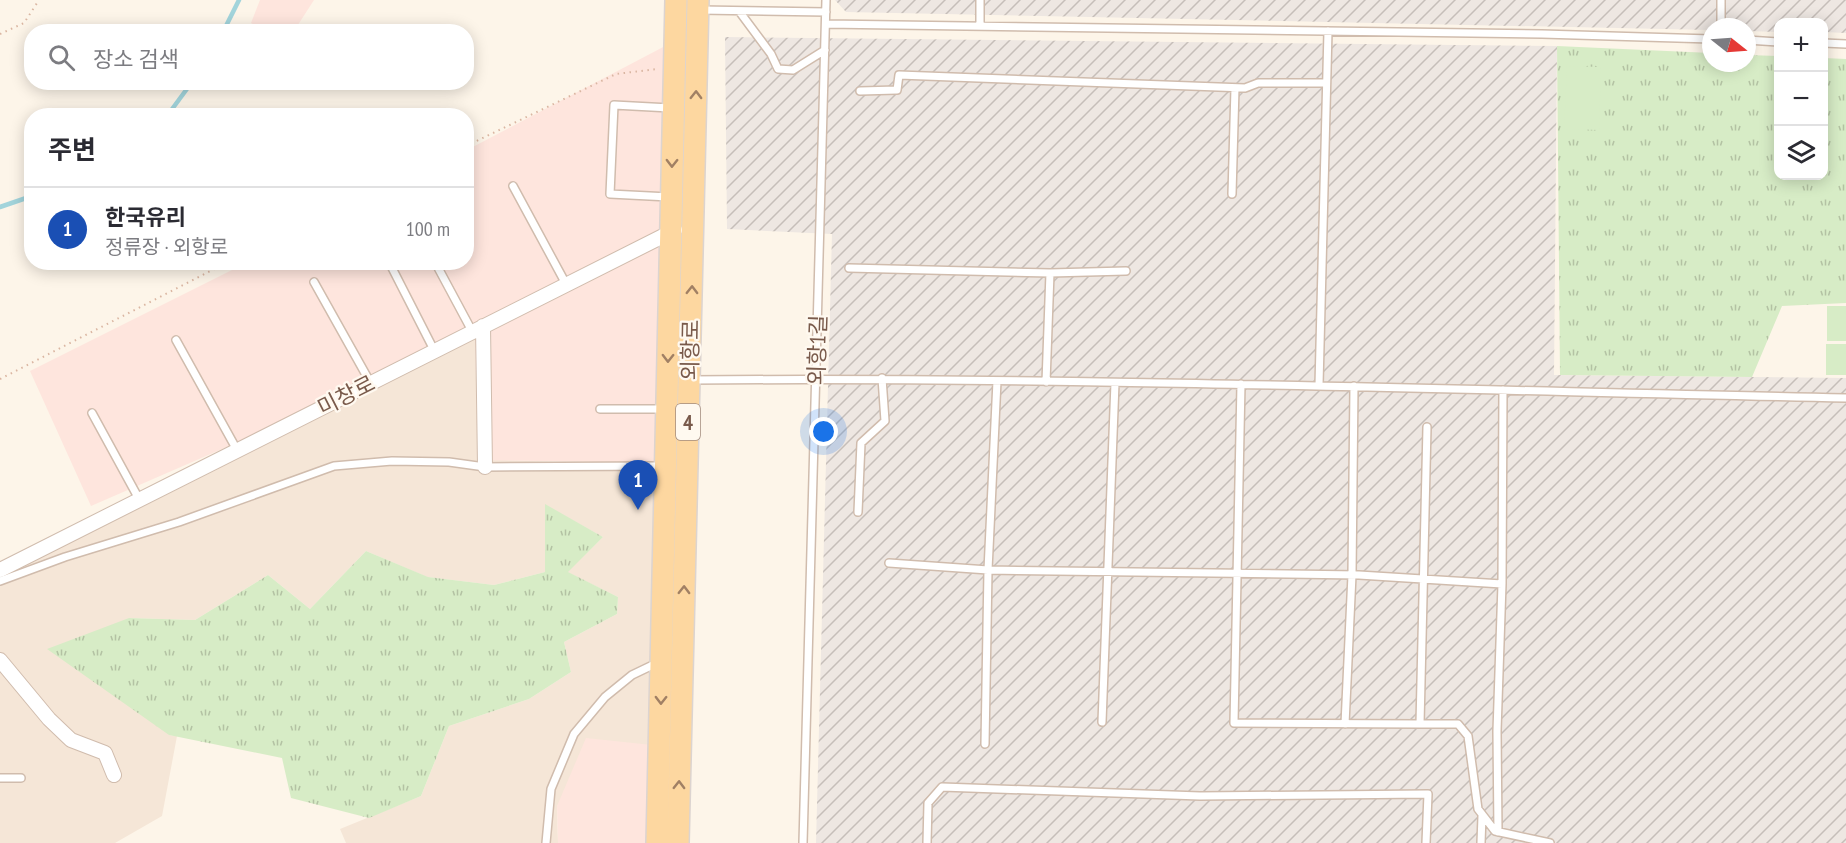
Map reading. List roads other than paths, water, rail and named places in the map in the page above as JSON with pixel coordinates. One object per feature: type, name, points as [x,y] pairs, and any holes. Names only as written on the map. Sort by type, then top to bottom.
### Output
[{"type":"main road","name":"외항로","points":[[657,843],[676,0]]},
{"type":"main road","name":"외항로","points":[[678,843],[698,5]]},
{"type":"street","name":"미창로","points":[[0,570],[477,328],[693,222]]},
{"type":"street","points":[[477,328],[485,466]]},
{"type":"street","points":[[0,660],[49,719],[71,740],[105,753],[114,775]]},
{"type":"lane","name":"외항1길","points":[[803,843],[826,0]]},
{"type":"lane","points":[[980,0],[980,26]]},
{"type":"lane","points":[[1721,0],[1721,18]]},
{"type":"lane","points":[[698,5],[739,11],[826,12]]},
{"type":"lane","points":[[739,11],[771,54],[778,69],[793,70],[825,50]]},
{"type":"lane","points":[[826,24],[1702,39]]},
{"type":"lane","points":[[1319,385],[1328,31]]},
{"type":"lane","points":[[1756,41],[1774,42]]},
{"type":"lane","points":[[1828,43],[1846,44]]},
{"type":"lane","points":[[860,91],[897,90],[899,75],[1235,88],[1245,88],[1258,82],[1326,83]]},
{"type":"lane","points":[[1232,194],[1235,88]]},
{"type":"lane","points":[[671,197],[610,194],[614,105],[674,108]]},
{"type":"lane","points":[[513,186],[566,284]]},
{"type":"lane","points":[[849,268],[1050,273],[1126,271]]},
{"type":"lane","points":[[393,270],[435,350]]},
{"type":"lane","points":[[440,270],[477,328]]},
{"type":"lane","points":[[1046,382],[1050,273]]},
{"type":"lane","points":[[314,282],[370,382]]},
{"type":"lane","points":[[176,340],[237,450]]},
{"type":"lane","points":[[858,512],[861,443],[885,421],[882,378]]},
{"type":"lane","points":[[690,380],[882,378],[1319,385],[1846,398]]},
{"type":"lane","points":[[985,744],[988,570],[997,381]]},
{"type":"lane","points":[[1102,722],[1115,383]]},
{"type":"lane","points":[[1242,384],[1234,723],[1458,724],[1468,736],[1471,774],[1478,809],[1494,831],[1550,843]]},
{"type":"lane","points":[[1345,724],[1352,575],[1354,386]]},
{"type":"lane","points":[[1498,832],[1497,731],[1502,584],[1503,390]]},
{"type":"lane","points":[[600,409],[668,409]]},
{"type":"lane","points":[[92,413],[139,500]]},
{"type":"lane","points":[[1420,724],[1427,427]]},
{"type":"lane","points":[[0,581],[65,557],[179,522],[334,466],[414,461],[485,466],[666,466]]},
{"type":"lane","points":[[889,563],[988,570],[1352,575],[1502,584]]},
{"type":"lane","points":[[546,843],[551,789],[574,734],[604,697],[632,675],[662,660]]},
{"type":"lane","points":[[0,778],[21,778]]},
{"type":"lane","points":[[927,843],[928,803],[942,787],[1200,796],[1321,793],[1428,794],[1426,843]]},
{"type":"lane","points":[[1481,843],[1482,815]]},
{"type":"waterway","points":[[227,24],[239,0]]},
{"type":"waterway","points":[[173,108],[186,90]]},
{"type":"waterway","points":[[0,207],[24,199]]},
{"type":"place","name":"한국유리","points":[[638,510]]}]
